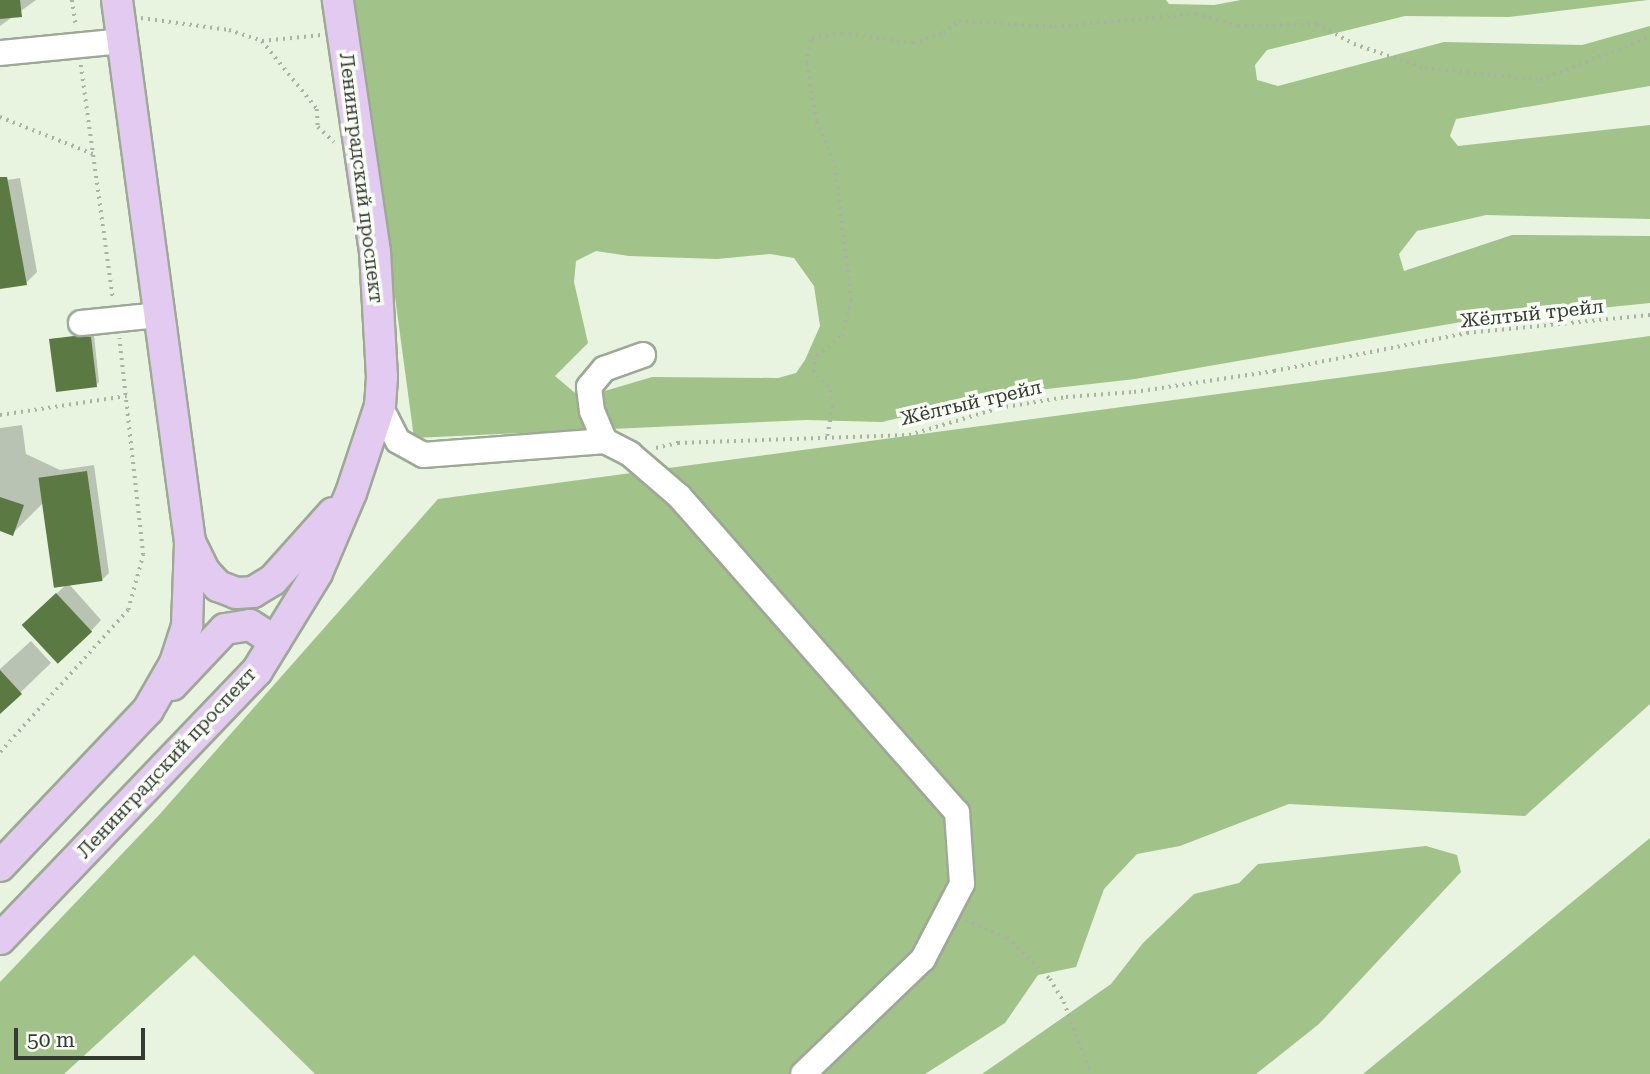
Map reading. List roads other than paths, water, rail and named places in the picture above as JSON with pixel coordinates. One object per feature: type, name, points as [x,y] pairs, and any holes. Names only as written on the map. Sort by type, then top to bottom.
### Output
[{"type":"main road","name":"Ленинградский проспект","points":[[0,939],[257,671],[317,573],[351,493],[380,406],[375,252],[338,0]]},
{"type":"main road","points":[[119,19],[190,542],[187,625],[175,663],[148,710]]},
{"type":"main road","points":[[190,542],[204,571],[218,586],[236,593],[253,592],[273,580],[351,493]]},
{"type":"main road","points":[[0,866],[225,629],[250,625],[275,641]]},
{"type":"lane","points":[[0,52],[78,45],[119,19]]},
{"type":"lane","points":[[81,323],[158,315]]},
{"type":"lane","points":[[605,441],[592,411],[589,387],[604,369],[643,355]]},
{"type":"lane","points":[[380,406],[398,441],[423,455],[605,441],[630,454],[679,496],[957,812],[962,884],[923,959],[803,1074]]}]
